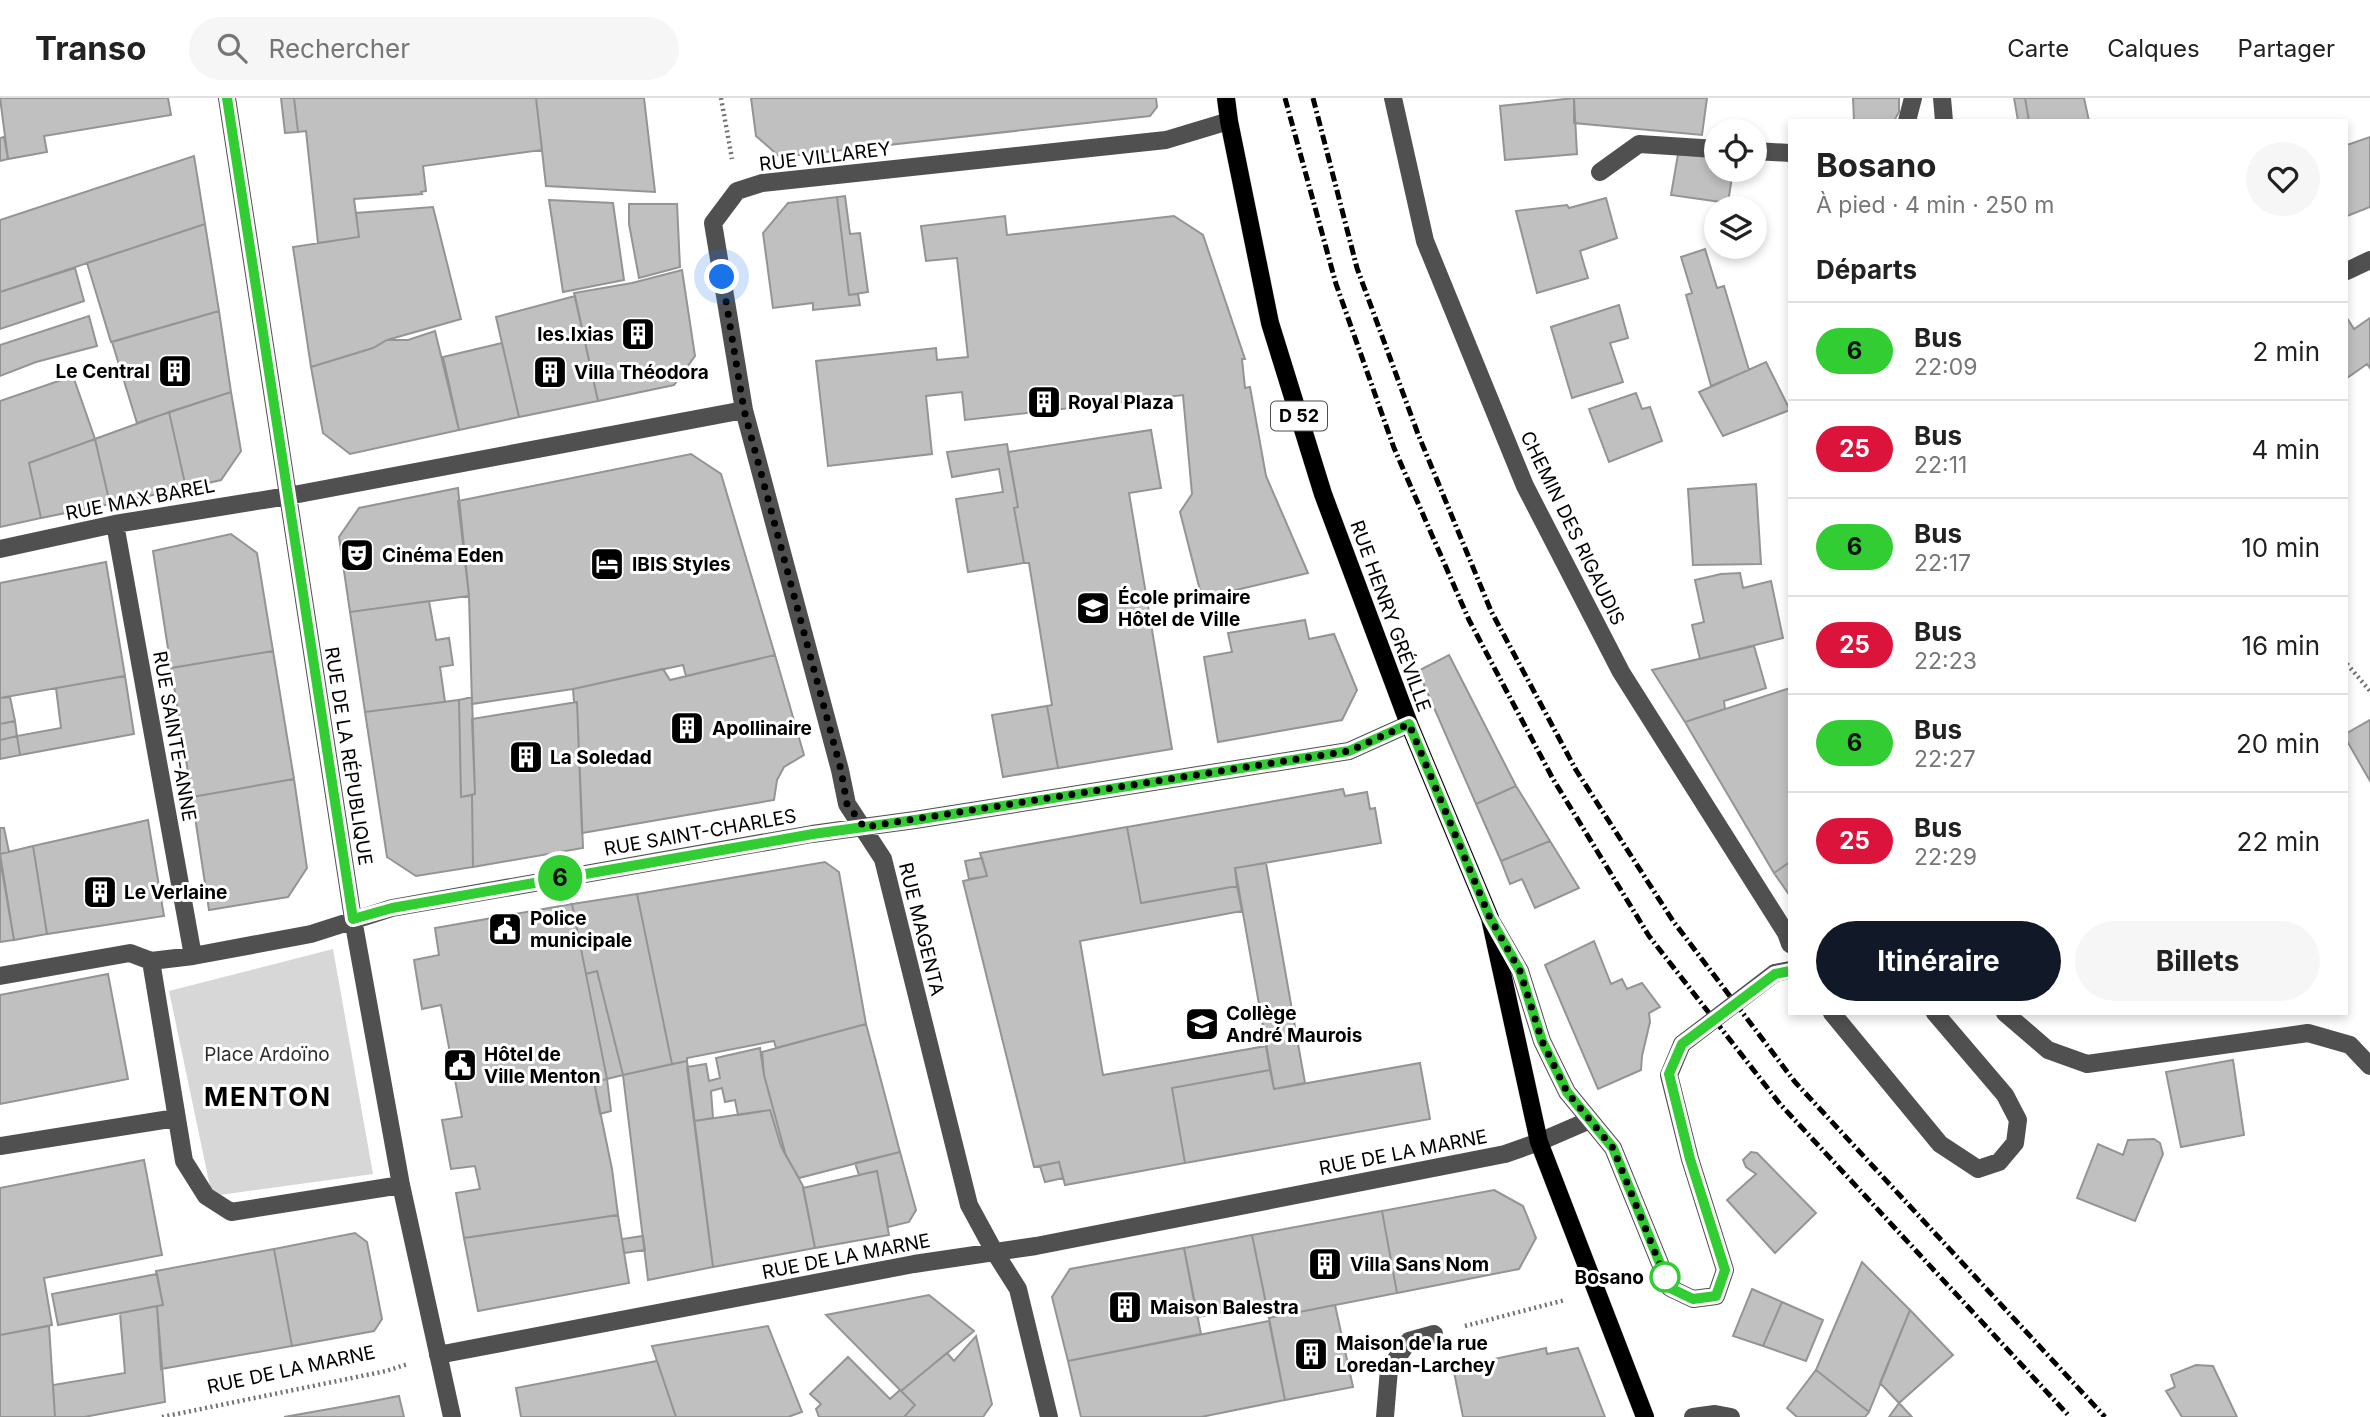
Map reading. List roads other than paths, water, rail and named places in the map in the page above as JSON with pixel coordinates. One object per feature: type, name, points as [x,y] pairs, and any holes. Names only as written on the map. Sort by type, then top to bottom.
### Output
[{"type":"main road","name":"RUE HENRY GRÉVILLE","points":[[1226,98],[1270,323],[1324,494],[1409,724],[1490,918],[1539,1142]]},
{"type":"main road","name":"D 52","points":[[1539,1142],[1645,1417]]},
{"type":"street","name":"RUE DE LA RÉPUBLIQUE","points":[[227,98],[353,919],[401,1185],[452,1417]]},
{"type":"street","name":"CHEMIN DES RIGAUDIS","points":[[1393,98],[1425,241],[1525,486],[1621,672],[1788,938]]},
{"type":"street","points":[[1908,119],[1913,98]]},
{"type":"street","points":[[1942,98],[1944,119]]},
{"type":"street","name":"RUE VILLAREY","points":[[744,410],[713,223],[737,191],[762,183],[1166,140],[1229,121]]},
{"type":"street","points":[[1600,173],[1639,144],[1704,148]]},
{"type":"street","points":[[1767,152],[1788,153]]},
{"type":"street","points":[[2348,271],[2370,260]]},
{"type":"street","points":[[288,496],[744,410]]},
{"type":"street","name":"RUE MAGENTA","points":[[744,410],[841,770],[847,804],[883,859],[970,1205],[1018,1290],[1049,1417]]},
{"type":"street","name":"RUE MAX BAREL","points":[[0,549],[115,523],[288,496]]},
{"type":"street","name":"RUE SAINTE-ANNE","points":[[115,523],[193,956]]},
{"type":"street","name":"RUE SAINT-CHARLES","points":[[0,976],[130,953],[151,961],[193,956],[311,934],[353,919],[419,903],[799,836],[1349,751],[1409,724]]},
{"type":"street","points":[[1490,918],[1520,971],[1542,1041],[1567,1092],[1613,1148],[1670,1288],[1693,1299],[1716,1296],[1725,1270],[1690,1159],[1669,1074],[1682,1044],[1783,972]]},
{"type":"street","points":[[151,961],[184,1161],[206,1196],[231,1212],[401,1185]]},
{"type":"street","points":[[1834,1015],[1940,1144],[1978,1169],[1999,1162],[2015,1143],[2018,1120],[2005,1095],[1937,1015]]},
{"type":"street","points":[[2007,1015],[2048,1050],[2087,1063],[2308,1033],[2350,1045],[2370,1066]]},
{"type":"street","points":[[0,1146],[176,1118]]},
{"type":"street","name":"RUE DE LA MARNE","points":[[438,1355],[914,1264],[1036,1246],[1505,1154],[1591,1120]]},
{"type":"street","points":[[1385,1417],[1389,1369],[1409,1341],[1434,1334]]},
{"type":"street","points":[[1693,1417],[1714,1414],[1731,1417]]},
{"type":"railway","points":[[1285,98],[1336,284],[1394,448],[1469,620],[1553,779],[1649,936],[1780,1104],[2070,1417]]},
{"type":"railway","points":[[1313,98],[1357,268],[1418,434],[1491,611],[1576,770],[1673,921],[1795,1082],[2105,1417]]},
{"type":"place","name":"les.Ixias","points":[[638,334]]},
{"type":"place","name":"Le Central","points":[[175,371]]},
{"type":"place","name":"Villa Théodora","points":[[550,372]]},
{"type":"place","name":"Royal Plaza","points":[[1044,402]]},
{"type":"place","name":"Cinéma Eden","points":[[357,555]]},
{"type":"place","name":"IBIS Styles","points":[[607,564]]},
{"type":"place","name":"École primaire Hôtel de Ville","points":[[1093,608]]},
{"type":"place","name":"Apollinaire","points":[[687,728]]},
{"type":"place","name":"La Soledad","points":[[526,757]]},
{"type":"place","name":"Le Verlaine","points":[[100,892]]},
{"type":"place","name":"Police municipale","points":[[505,929]]},
{"type":"place","name":"Collège André Maurois","points":[[1202,1024]]},
{"type":"place","name":"Hôtel de Ville Menton","points":[[460,1065]]},
{"type":"place","name":"Villa Sans Nom","points":[[1325,1264]]},
{"type":"place","name":"Bosano","points":[[1665,1277]]},
{"type":"place","name":"Maison Balestra","points":[[1125,1307]]},
{"type":"place","name":"Maison de la rue Loredan-Larchey","points":[[1311,1354]]},
{"type":"district","name":"MENTON","points":[[268,1097]]},
{"type":"park label","name":"Place Ardoïno","points":[[267,1054]]}]
